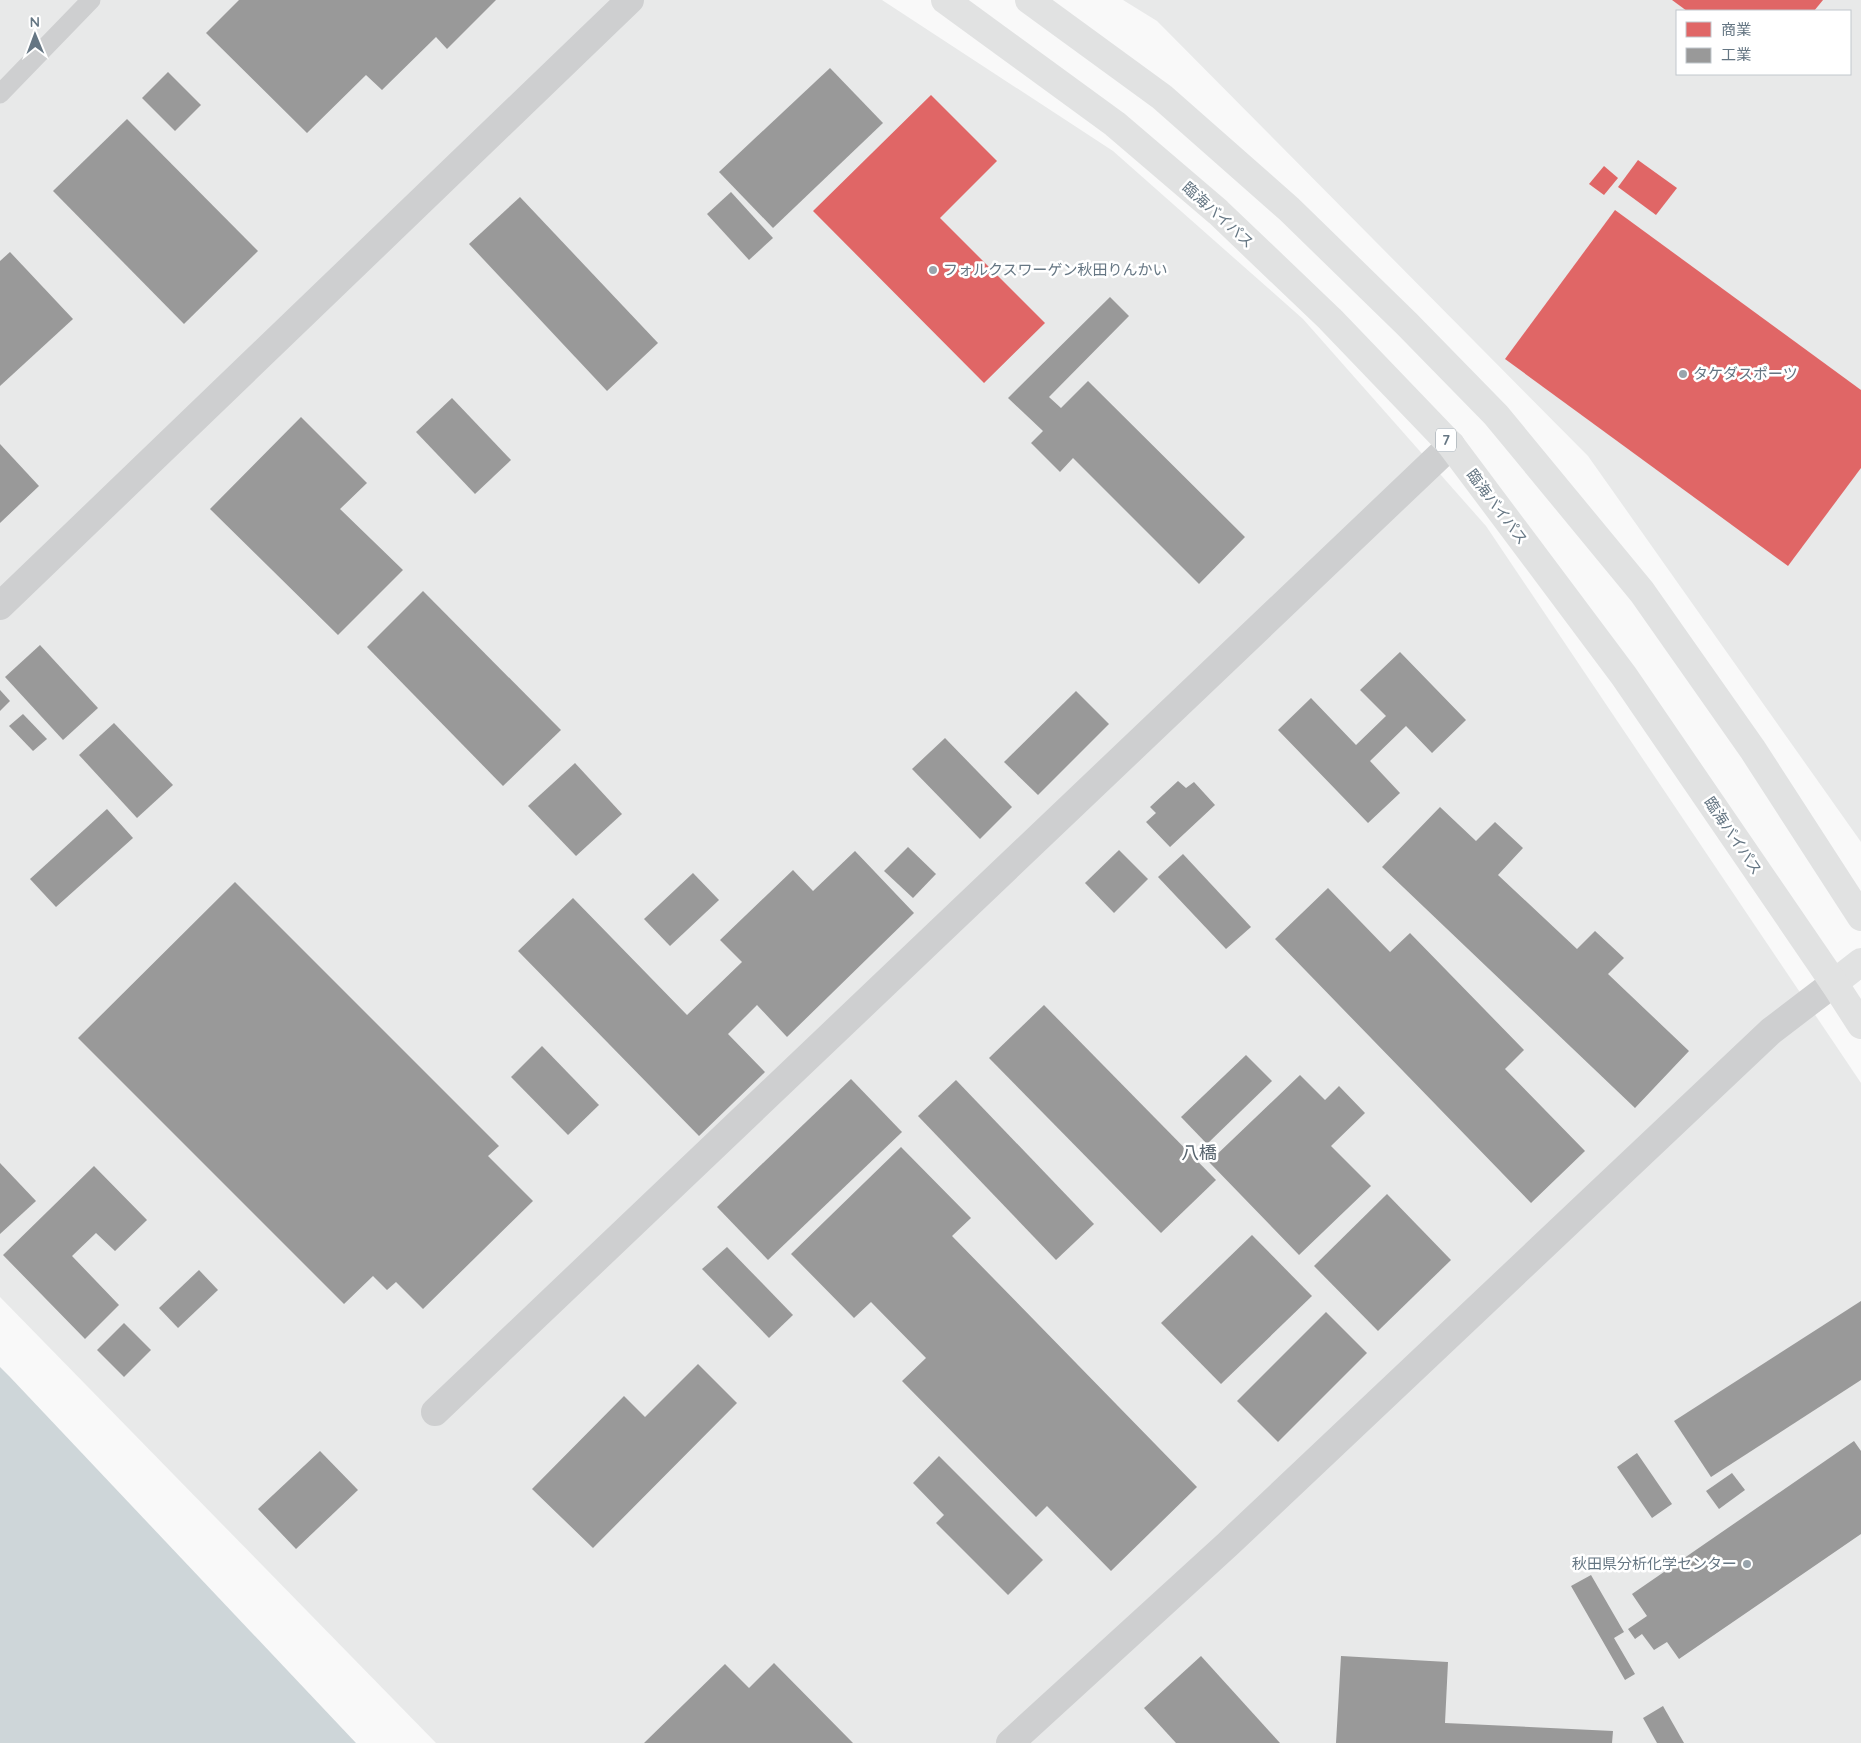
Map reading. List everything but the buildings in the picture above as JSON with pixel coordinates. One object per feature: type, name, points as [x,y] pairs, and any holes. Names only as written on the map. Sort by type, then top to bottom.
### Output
[{"type":"main road","name":"臨海バイパス","points":[[945,0],[1115,124],[1218,212],[1330,319],[1451,445],[1624,676],[1861,1025]]},
{"type":"main road","points":[[1029,0],[1162,97],[1289,209],[1407,324],[1496,415],[1642,592],[1753,750],[1861,917]]},
{"type":"main road","points":[[1834,983],[1861,962]]},
{"type":"street","points":[[0,606],[630,0]]},
{"type":"street","points":[[435,1412],[1451,445]]},
{"type":"street","points":[[1010,1743],[1236,1537],[1771,1031],[1834,983]]},
{"type":"lane","points":[[0,94],[91,0]]},
{"type":"shaded area","points":[[0,0],[882,0],[1113,151],[1303,319],[1486,526],[1861,1083],[1861,1743],[436,1743],[0,1297]]},
{"type":"shaded area","points":[[1123,0],[1861,0],[1861,842],[1588,456],[1157,21]]},
{"type":"shaded area","points":[[0,1367],[10,1377],[356,1743],[0,1743]]},
{"type":"place","name":"フォルクスワーゲン秋田りんかい","points":[[933,270]]},
{"type":"place","name":"タケダスポーツ","points":[[1683,374]]},
{"type":"place","name":"秋田県分析化学センター","points":[[1747,1564]]},
{"type":"district","name":"八橋","points":[[1199,1153]]}]
